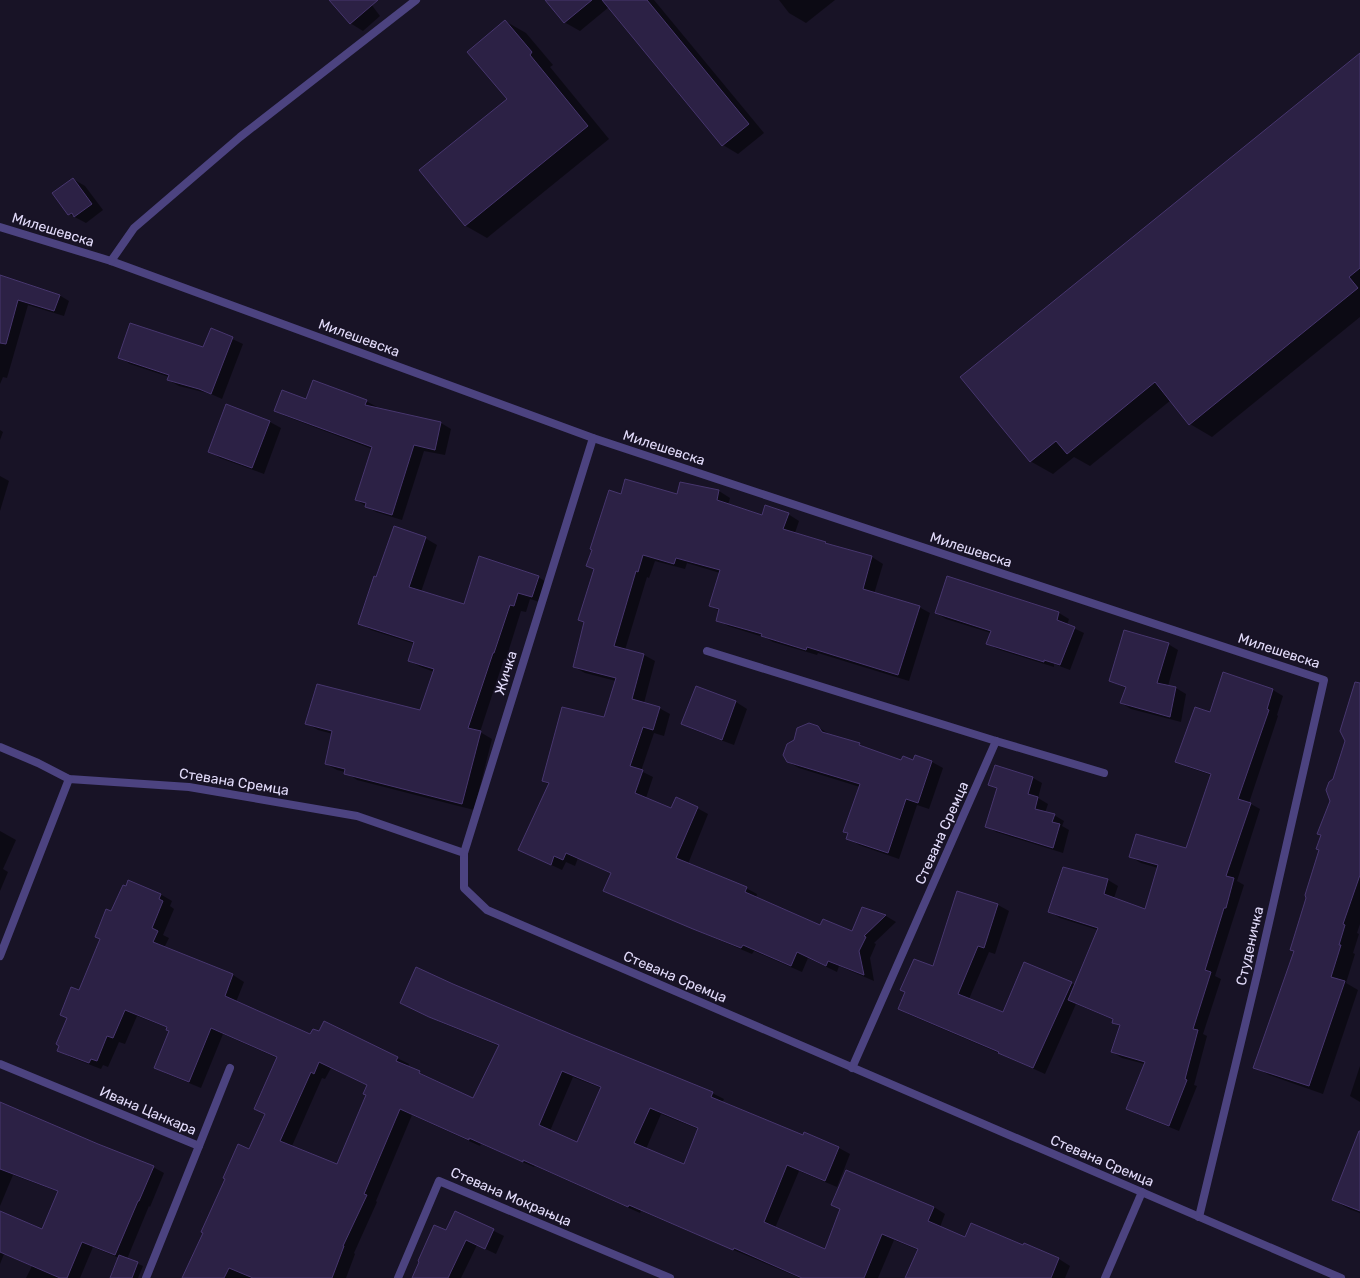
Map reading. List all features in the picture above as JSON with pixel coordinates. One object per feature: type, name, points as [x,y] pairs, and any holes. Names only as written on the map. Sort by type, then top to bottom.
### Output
[{"type":"street","points":[[111,261],[134,228],[240,137],[416,0]]},
{"type":"street","name":"Милешевска","points":[[0,228],[111,261],[593,438],[1324,680]]},
{"type":"street","name":"Жичка","points":[[487,910],[464,888],[464,853],[593,438]]},
{"type":"street","points":[[707,651],[1104,773]]},
{"type":"street","name":"Студеничка","points":[[1199,1217],[1258,971],[1324,680]]},
{"type":"street","name":"Стевана Сремца","points":[[852,1068],[996,741]]},
{"type":"street","name":"Стевана Сремца","points":[[0,747],[38,763],[69,779],[189,787],[357,816],[464,853]]},
{"type":"street","points":[[0,956],[69,779]]},
{"type":"street","name":"Стевана Сремца","points":[[487,910],[1341,1278]]},
{"type":"street","name":"Ивана Цанкара","points":[[0,1064],[199,1146],[146,1278]]},
{"type":"street","points":[[199,1146],[230,1068]]},
{"type":"street","name":"Стевана Мокрањца","points":[[398,1278],[439,1181],[670,1278]]},
{"type":"street","points":[[1105,1278],[1142,1192]]},
{"type":"building","points":[[329,0],[378,0],[350,24]]},
{"type":"building","points":[[545,0],[592,0],[564,23]]},
{"type":"building","points":[[602,0],[647,0],[749,124],[722,146]]},
{"type":"building","points":[[505,20],[532,52],[530,55],[588,126],[465,226],[419,170],[507,99],[467,52]]},
{"type":"building","points":[[1360,53],[1360,268],[1349,277],[1358,288],[1189,425],[1155,382],[1067,454],[1056,441],[1030,462],[960,377]]},
{"type":"building","points":[[73,178],[92,204],[74,217],[72,213],[68,215],[52,193]]},
{"type":"building","points":[[0,275],[60,295],[54,311],[18,300],[6,344],[0,343]]},
{"type":"building","points":[[130,323],[203,347],[211,328],[233,337],[211,394],[167,380],[169,375],[118,358]]},
{"type":"building","points":[[313,380],[367,400],[365,405],[441,422],[435,450],[414,445],[392,515],[365,507],[366,503],[355,500],[372,447],[274,411],[282,390],[306,399]]},
{"type":"building","points":[[226,404],[270,421],[252,468],[208,452]]},
{"type":"building","points":[[625,479],[677,494],[680,482],[719,490],[717,500],[762,515],[765,505],[789,513],[783,529],[826,542],[825,543],[872,556],[863,589],[920,606],[898,675],[807,647],[806,650],[761,636],[762,634],[716,621],[719,609],[709,606],[720,570],[676,558],[674,564],[643,555],[638,572],[636,571],[614,646],[644,654],[632,699],[660,707],[653,730],[643,727],[630,766],[643,770],[635,793],[671,808],[676,797],[698,807],[676,858],[747,887],[745,892],[820,925],[823,919],[852,931],[862,907],[886,915],[864,936],[866,937],[859,951],[864,975],[828,961],[826,966],[797,952],[791,966],[743,945],[741,948],[603,891],[611,873],[566,853],[563,860],[554,856],[551,865],[518,850],[549,783],[542,781],[562,707],[604,717],[616,678],[573,667],[584,622],[578,620],[594,569],[586,566],[592,550],[590,549],[609,490],[621,494]]},
{"type":"building","points":[[394,526],[426,537],[409,587],[464,604],[479,556],[539,576],[532,597],[518,593],[514,606],[510,605],[493,653],[468,728],[481,731],[462,804],[344,774],[345,769],[325,764],[332,731],[305,724],[317,684],[420,710],[434,669],[408,661],[414,642],[358,624],[374,576],[376,577]]},
{"type":"building","points":[[947,576],[1059,612],[1057,620],[1075,627],[1060,665],[1044,660],[1044,662],[986,644],[991,631],[935,613]]},
{"type":"building","points":[[1124,630],[1169,643],[1157,683],[1176,687],[1170,717],[1120,703],[1126,687],[1109,681]]},
{"type":"building","points":[[1223,672],[1273,689],[1267,709],[1269,710],[1238,799],[1251,803],[1226,876],[1234,878],[1226,908],[1224,908],[1205,970],[1211,972],[1193,1029],[1198,1030],[1185,1079],[1187,1080],[1169,1126],[1126,1109],[1145,1062],[1111,1052],[1120,1025],[1112,1023],[1113,1019],[1068,1000],[1098,928],[1048,912],[1063,867],[1108,879],[1104,894],[1145,909],[1158,865],[1129,857],[1136,834],[1186,848],[1211,774],[1175,762],[1195,707],[1210,712]]},
{"type":"building","points":[[1355,682],[1360,683],[1360,875],[1343,924],[1345,925],[1339,945],[1341,945],[1331,977],[1345,981],[1309,1086],[1253,1068],[1294,951],[1290,950],[1319,850],[1316,849],[1321,835],[1317,834],[1330,801],[1326,790],[1329,782],[1333,779],[1345,741],[1340,731]]},
{"type":"building","points":[[696,686],[736,701],[722,740],[681,724]]},
{"type":"building","points":[[809,723],[818,726],[822,732],[860,743],[859,745],[901,760],[903,756],[913,760],[915,755],[932,761],[918,803],[906,799],[888,853],[846,839],[848,833],[843,832],[860,784],[787,762],[783,755],[787,744],[794,740],[797,728]]},
{"type":"building","points":[[995,765],[1033,777],[1028,794],[1038,797],[1035,809],[1055,814],[1052,822],[1060,824],[1053,848],[985,827],[997,788],[988,785]]},
{"type":"building","points":[[128,880],[161,894],[159,899],[163,901],[152,928],[158,931],[153,942],[233,974],[225,996],[310,1034],[313,1029],[319,1031],[324,1021],[398,1057],[396,1061],[420,1071],[419,1073],[473,1098],[499,1045],[429,1017],[400,1003],[416,967],[573,1035],[713,1092],[711,1097],[803,1135],[804,1132],[839,1147],[825,1181],[787,1165],[764,1222],[825,1249],[840,1209],[831,1205],[846,1170],[934,1207],[928,1221],[965,1237],[971,1223],[1023,1245],[1024,1243],[1059,1258],[1051,1278],[905,1278],[918,1249],[882,1234],[864,1278],[802,1278],[734,1248],[733,1250],[629,1205],[628,1207],[523,1160],[523,1162],[469,1138],[469,1140],[400,1109],[364,1194],[367,1195],[343,1246],[332,1278],[253,1278],[229,1268],[224,1278],[182,1278],[203,1233],[201,1232],[225,1179],[223,1178],[238,1144],[249,1149],[265,1114],[254,1109],[277,1057],[211,1028],[189,1082],[154,1068],[169,1031],[166,1030],[167,1027],[125,1010],[113,1038],[107,1036],[97,1061],[91,1059],[89,1063],[57,1051],[59,1046],[56,1044],[67,1018],[60,1015],[71,987],[79,990],[100,939],[95,937],[106,909],[111,911],[123,885],[126,886]],"holes":[[[319,1062],[367,1085],[363,1094],[366,1095],[337,1164],[280,1141],[311,1072],[314,1074]],[[562,1071],[601,1087],[577,1142],[539,1125]],[[650,1108],[698,1128],[684,1164],[634,1143]]]},
{"type":"building","points":[[957,891],[998,904],[984,948],[978,946],[958,994],[1003,1012],[1024,962],[1072,982],[1033,1068],[898,1009],[905,992],[900,990],[914,959],[933,966]]},
{"type":"building","points":[[0,1102],[154,1166],[115,1255],[82,1242],[67,1278],[60,1278],[0,1252],[0,1211],[42,1229],[58,1191],[0,1169]]},
{"type":"building","points":[[1360,1131],[1360,1211],[1332,1200]]},
{"type":"building","points":[[455,1211],[494,1229],[485,1249],[466,1240],[448,1278],[412,1278],[434,1225],[446,1230]]},
{"type":"building","points":[[119,1255],[138,1262],[132,1278],[110,1278]]}]
